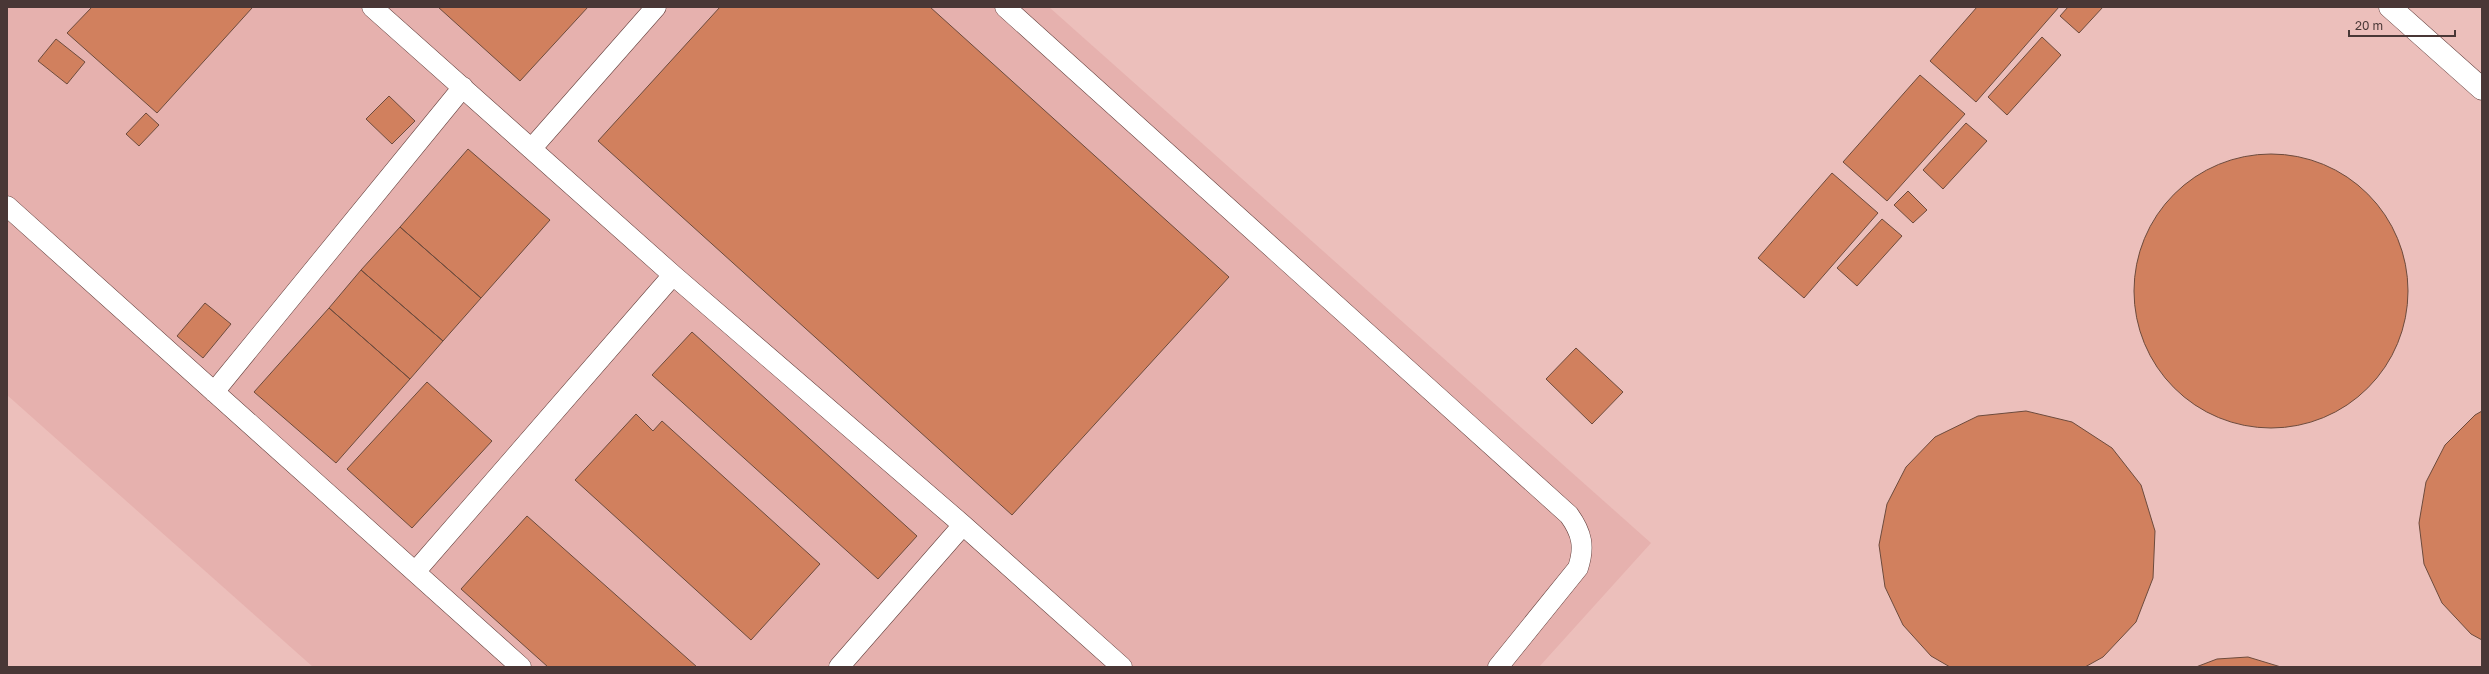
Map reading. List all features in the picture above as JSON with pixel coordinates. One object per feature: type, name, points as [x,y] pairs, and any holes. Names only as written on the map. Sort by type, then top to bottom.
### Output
[{"type":"street","points":[[2390,7],[2482,89]]},
{"type":"lane","points":[[372,7],[673,275],[963,525],[1122,667]]},
{"type":"lane","points":[[532,148],[656,7]]},
{"type":"lane","points":[[1005,7],[1570,515],[1578,527],[1582,540],[1582,555],[1578,568],[1498,667]]},
{"type":"lane","points":[[214,392],[463,87]]},
{"type":"lane","points":[[7,206],[521,667]]},
{"type":"lane","points":[[415,572],[673,275]]},
{"type":"lane","points":[[839,667],[963,525]]},
{"type":"shaded area","points":[[7,7],[1049,7],[1651,543],[1539,667],[313,667],[7,395]]},
{"type":"building","points":[[92,7],[252,8],[157,113],[67,33]]},
{"type":"building","points":[[438,7],[588,7],[520,81]]},
{"type":"building","points":[[720,7],[930,7],[1229,277],[1012,515],[598,141]]},
{"type":"building","points":[[1977,7],[2059,7],[1976,102],[1930,61]]},
{"type":"building","points":[[2068,7],[2103,7],[2079,33],[2060,16]]},
{"type":"building","points":[[2042,37],[2061,55],[2007,115],[1988,97]]},
{"type":"building","points":[[56,39],[85,62],[67,84],[38,61]]},
{"type":"building","points":[[1920,75],[1965,114],[1887,201],[1843,162]]},
{"type":"building","points":[[389,96],[415,121],[392,144],[366,119]]},
{"type":"building","points":[[146,113],[159,125],[139,146],[126,134]]},
{"type":"building","points":[[1966,123],[1987,141],[1943,189],[1923,170]]},
{"type":"building","points":[[468,149],[550,220],[481,298],[400,227]]},
{"type":"building","points":[[2271,154],[2311,160],[2336,170],[2368,194],[2392,226],[2402,251],[2408,291],[2402,331],[2392,356],[2368,388],[2336,412],[2311,422],[2271,428],[2231,422],[2206,412],[2174,388],[2150,356],[2140,331],[2134,291],[2140,251],[2150,226],[2174,194],[2206,170],[2231,160]]},
{"type":"building","points":[[1832,173],[1878,213],[1804,298],[1758,258]]},
{"type":"building","points":[[1908,191],[1927,210],[1913,223],[1894,205]]},
{"type":"building","points":[[1882,219],[1902,236],[1857,286],[1837,268]]},
{"type":"building","points":[[400,227],[481,298],[443,341],[361,270]]},
{"type":"building","points":[[361,270],[443,341],[410,379],[329,308]]},
{"type":"building","points":[[205,303],[231,324],[203,358],[177,336]]},
{"type":"building","points":[[329,308],[410,379],[336,463],[254,392]]},
{"type":"building","points":[[692,332],[917,536],[878,579],[652,375]]},
{"type":"building","points":[[1576,348],[1623,392],[1592,424],[1546,379]]},
{"type":"building","points":[[427,382],[492,441],[412,528],[347,469]]},
{"type":"building","points":[[2026,411],[2072,422],[2112,448],[2141,485],[2155,531],[2153,578],[2136,622],[2103,657],[2085,667],[1950,667],[1931,656],[1903,625],[1885,587],[1879,545],[1887,504],[1906,467],[1935,437],[1978,416]]},
{"type":"building","points":[[2482,411],[2482,640],[2471,634],[2442,603],[2424,564],[2419,523],[2426,482],[2445,445],[2475,415]]},
{"type":"building","points":[[636,414],[653,431],[662,421],[820,564],[751,640],[575,480]]},
{"type":"building","points":[[527,516],[697,667],[548,667],[461,589]]},
{"type":"building","points":[[2248,657],[2281,667],[2196,667],[2217,659]]}]
